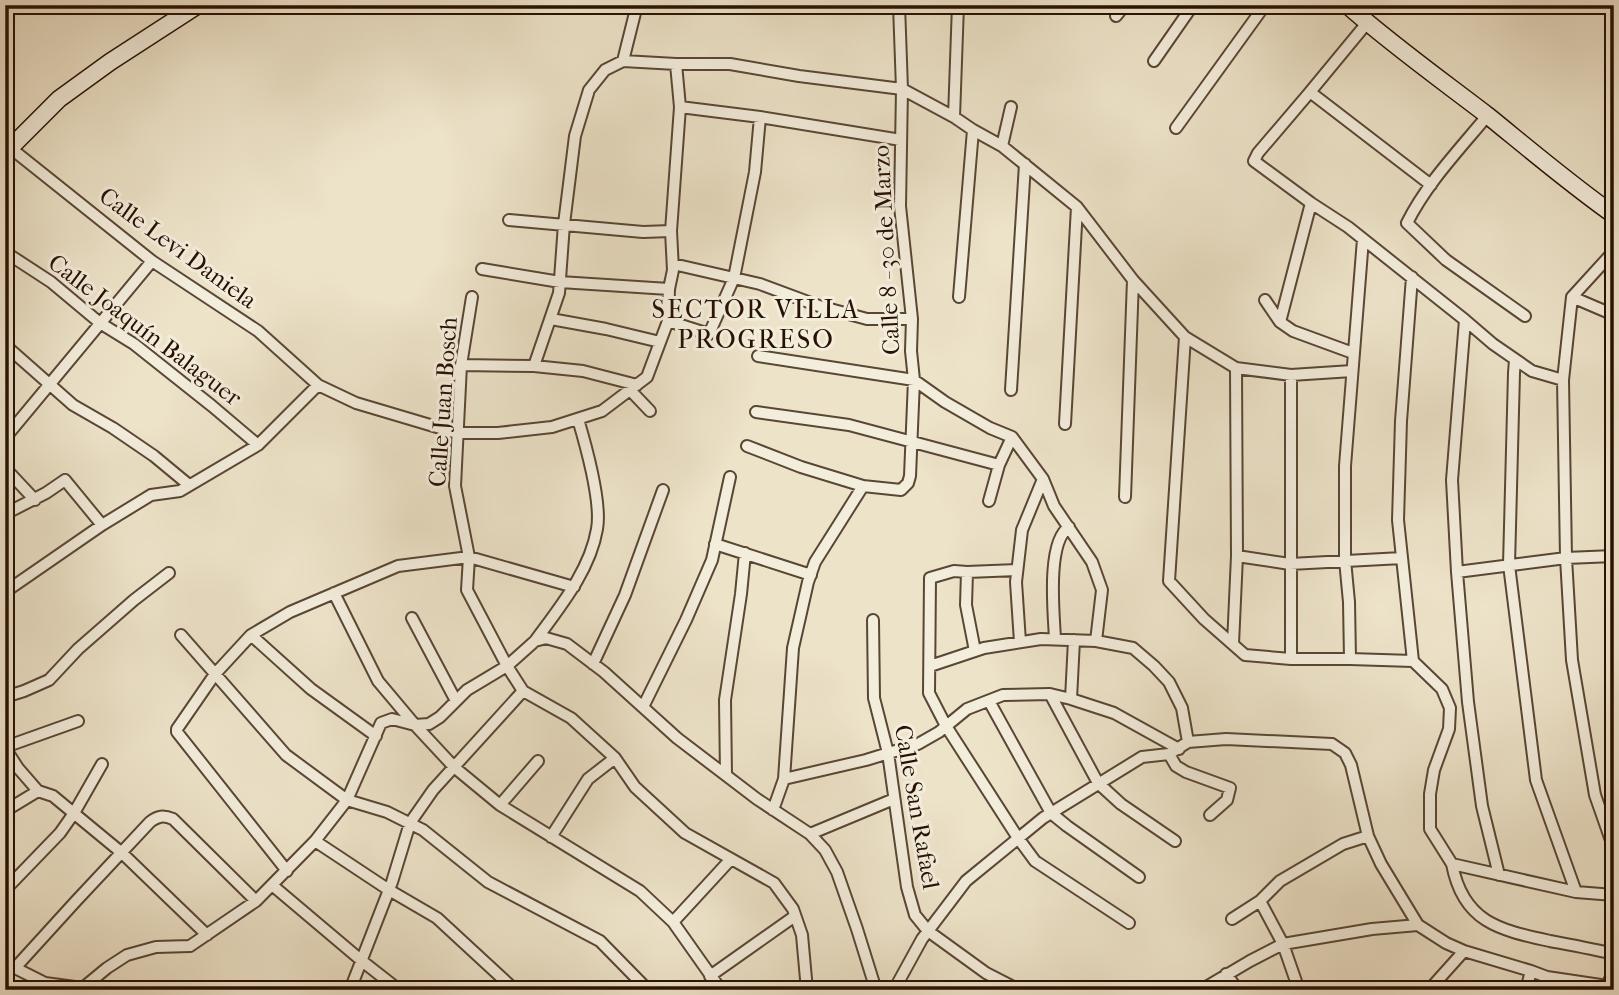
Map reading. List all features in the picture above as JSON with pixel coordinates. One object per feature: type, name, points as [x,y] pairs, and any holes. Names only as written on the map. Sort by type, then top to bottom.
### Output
[{"type":"main road","points":[[7,148],[59,99],[198,5]]},
{"type":"main road","points":[[1347,5],[1583,194],[1614,215]]},
{"type":"street","points":[[624,61],[637,5]]},
{"type":"street","name":"Calle 8 - 30 de Marzo","points":[[863,486],[901,490],[908,483],[912,441],[912,319],[900,206],[902,89],[899,5]]},
{"type":"street","points":[[954,117],[958,5]]},
{"type":"street","points":[[1116,16],[1125,5]]},
{"type":"street","points":[[1154,61],[1193,5]]},
{"type":"street","points":[[1177,128],[1265,5]]},
{"type":"street","points":[[1367,23],[1258,153],[1254,162],[1348,227],[1515,360],[1532,371],[1563,380]]},
{"type":"street","points":[[534,366],[559,293],[575,136],[589,90],[605,70],[624,61],[730,64],[902,89],[1002,146],[1077,207],[1133,280],[1185,337],[1236,368],[1290,375],[1352,371]]},
{"type":"street","points":[[634,387],[647,377],[668,321],[680,107],[676,64]]},
{"type":"street","points":[[1310,92],[1431,185]]},
{"type":"street","points":[[680,107],[901,140]]},
{"type":"street","points":[[1002,146],[1011,107]]},
{"type":"street","points":[[1487,116],[1431,185],[1407,223],[1446,260],[1525,316]]},
{"type":"street","points":[[668,321],[709,334],[734,278],[755,172],[760,117]]},
{"type":"street","points":[[959,297],[973,130]]},
{"type":"street","name":"Calle Levi Daniela","points":[[7,148],[152,261],[258,331],[318,385],[356,403],[457,433],[498,433],[552,427],[602,411],[634,387]]},
{"type":"street","points":[[1011,390],[1025,164]]},
{"type":"street","points":[[1280,322],[1311,203]]},
{"type":"street","points":[[1065,425],[1077,207]]},
{"type":"street","points":[[509,220],[643,232],[671,231]]},
{"type":"street","points":[[1350,659],[1345,560],[1345,466],[1363,239]]},
{"type":"street","points":[[1614,251],[1572,298],[1563,380],[1566,558],[1572,660],[1595,795],[1614,849]]},
{"type":"street","name":"Calle Joaquín Balaguer","points":[[5,252],[51,282],[100,323],[134,344],[258,445]]},
{"type":"street","points":[[5,438],[152,261]]},
{"type":"street","points":[[673,264],[760,284],[819,306],[867,319],[912,319]]},
{"type":"street","points":[[482,269],[560,282],[669,289]]},
{"type":"street","points":[[1412,277],[1398,520],[1413,662]]},
{"type":"street","points":[[1125,497],[1133,280]]},
{"type":"street","name":"Calle Juan Bosch","points":[[472,297],[461,365],[455,486],[469,557],[467,590],[523,691]]},
{"type":"street","points":[[1572,298],[1614,315]]},
{"type":"street","points":[[1265,300],[1280,322],[1293,331],[1353,353]]},
{"type":"street","points":[[551,319],[660,342]]},
{"type":"street","points":[[1465,320],[1452,480],[1457,572],[1468,702],[1482,806],[1499,875]]},
{"type":"street","points":[[1185,337],[1169,581],[1204,620],[1245,654],[1291,659],[1413,662],[1442,689],[1450,708],[1449,729],[1434,770],[1430,794],[1430,829],[1452,864],[1455,881],[1472,910],[1489,923],[1514,933],[1614,954]]},
{"type":"street","points":[[5,345],[73,405],[124,435],[190,485]]},
{"type":"street","points":[[758,356],[914,380],[990,428],[1012,437],[1043,479],[1054,506],[1092,562],[1102,590],[1096,641]]},
{"type":"street","points":[[1515,360],[1509,565],[1536,780],[1576,892]]},
{"type":"street","points":[[461,365],[534,366],[583,371],[634,387],[650,411]]},
{"type":"street","points":[[1233,644],[1237,556],[1236,368]]},
{"type":"street","points":[[1290,375],[1291,659]]},
{"type":"street","points":[[5,591],[151,495],[180,491],[258,445],[318,385]]},
{"type":"street","points":[[756,412],[849,425],[999,465]]},
{"type":"street","points":[[5,960],[43,986],[88,989],[107,968],[127,955],[156,947],[190,946],[256,901],[315,841],[347,800],[382,723],[392,719],[415,726],[429,724],[440,717],[467,690],[507,666],[535,641],[574,587],[589,556],[598,528],[597,500],[578,419]]},
{"type":"street","points":[[989,501],[999,465],[1012,437]]},
{"type":"street","points":[[747,446],[801,467],[863,486],[815,562],[811,575],[793,648],[784,779],[773,810]]},
{"type":"street","points":[[5,468],[34,500]]},
{"type":"street","points":[[643,706],[687,620],[712,560],[730,477]]},
{"type":"street","points":[[1020,642],[1016,582],[1022,530],[1043,479]]},
{"type":"street","points":[[5,514],[34,500],[65,480],[102,525]]},
{"type":"street","points":[[593,664],[625,595],[663,489]]},
{"type":"street","points":[[1055,639],[1053,575],[1060,539],[1064,530],[1069,527]]},
{"type":"street","points":[[715,544],[811,575]]},
{"type":"street","points":[[726,775],[725,700],[745,553]]},
{"type":"street","points":[[1237,556],[1290,564],[1402,558]]},
{"type":"street","points":[[1457,572],[1566,558],[1614,556]]},
{"type":"street","points":[[287,871],[177,732],[215,674],[251,635],[290,612],[398,566],[469,557],[574,587]]},
{"type":"street","points":[[1017,570],[954,571],[930,578],[929,693],[946,726],[1035,861],[1129,923]]},
{"type":"street","points":[[967,572],[966,605],[975,651]]},
{"type":"street","points":[[5,697],[49,680],[78,649],[169,573]]},
{"type":"street","points":[[334,593],[378,681],[454,767],[500,805],[640,891],[673,922],[721,990]]},
{"type":"street","points":[[412,618],[456,701]]},
{"type":"street","name":"Calle San Rafael","points":[[873,620],[874,698],[888,753],[907,887],[915,915],[928,931],[986,973],[1019,990]]},
{"type":"street","points":[[181,635],[286,755],[347,800],[387,813],[423,830],[488,882],[600,941],[648,990]]},
{"type":"street","points":[[251,635],[311,689],[376,736]]},
{"type":"street","points":[[535,641],[546,638],[567,644],[677,737],[773,810],[810,834],[825,850],[837,872],[876,990]]},
{"type":"street","points":[[930,666],[975,651],[1041,639],[1096,641],[1133,648],[1169,682],[1182,708],[1176,766],[1230,788],[1227,800],[1210,815]]},
{"type":"street","points":[[1071,699],[1074,640]]},
{"type":"street","points":[[350,990],[389,890],[410,823],[433,790],[523,691],[571,718],[615,758],[635,787],[685,833],[774,883],[793,909],[802,935],[807,990]]},
{"type":"street","points":[[784,779],[866,760],[918,744],[967,709],[1003,695],[1050,694],[1071,699],[1114,713],[1179,748]]},
{"type":"street","points":[[1050,694],[1098,783],[1121,804],[1175,841]]},
{"type":"street","points":[[989,701],[1051,813],[1139,877]]},
{"type":"street","points":[[78,721],[5,747],[18,768],[38,791],[53,796],[122,853],[207,934]]},
{"type":"street","points":[[894,990],[922,939],[966,881],[1018,838],[1051,813],[1142,757],[1226,738],[1332,744],[1345,753],[1351,765],[1368,836],[1381,864],[1418,925],[1446,943],[1464,951],[1583,987],[1610,986],[1614,970]]},
{"type":"street","points":[[551,837],[588,779],[615,758]]},
{"type":"street","points":[[500,805],[538,761]]},
{"type":"street","points":[[5,890],[60,833],[102,764]]},
{"type":"street","points":[[5,811],[38,791]]},
{"type":"street","points":[[810,834],[894,799]]},
{"type":"street","points":[[15,968],[157,817],[173,819],[256,901]]},
{"type":"street","points":[[1232,919],[1260,901],[1280,881],[1343,844],[1368,836]]},
{"type":"street","points":[[315,841],[437,918],[515,990]]},
{"type":"street","points":[[673,922],[731,859]]},
{"type":"street","points":[[1452,864],[1576,892],[1614,895]]},
{"type":"street","points":[[272,885],[399,990]]},
{"type":"street","points":[[1260,901],[1283,944],[1299,990]]},
{"type":"street","points":[[710,976],[795,916]]},
{"type":"street","points":[[1201,990],[1283,944],[1372,929],[1418,925]]},
{"type":"street","points":[[1429,990],[1464,951]]},
{"type":"street","points":[[1526,990],[1531,971]]},
{"type":"street","points":[[1226,974],[1238,990]]},
{"type":"district","name":"SECTOR VILLA PROGRESO","points":[[756,324]]}]
